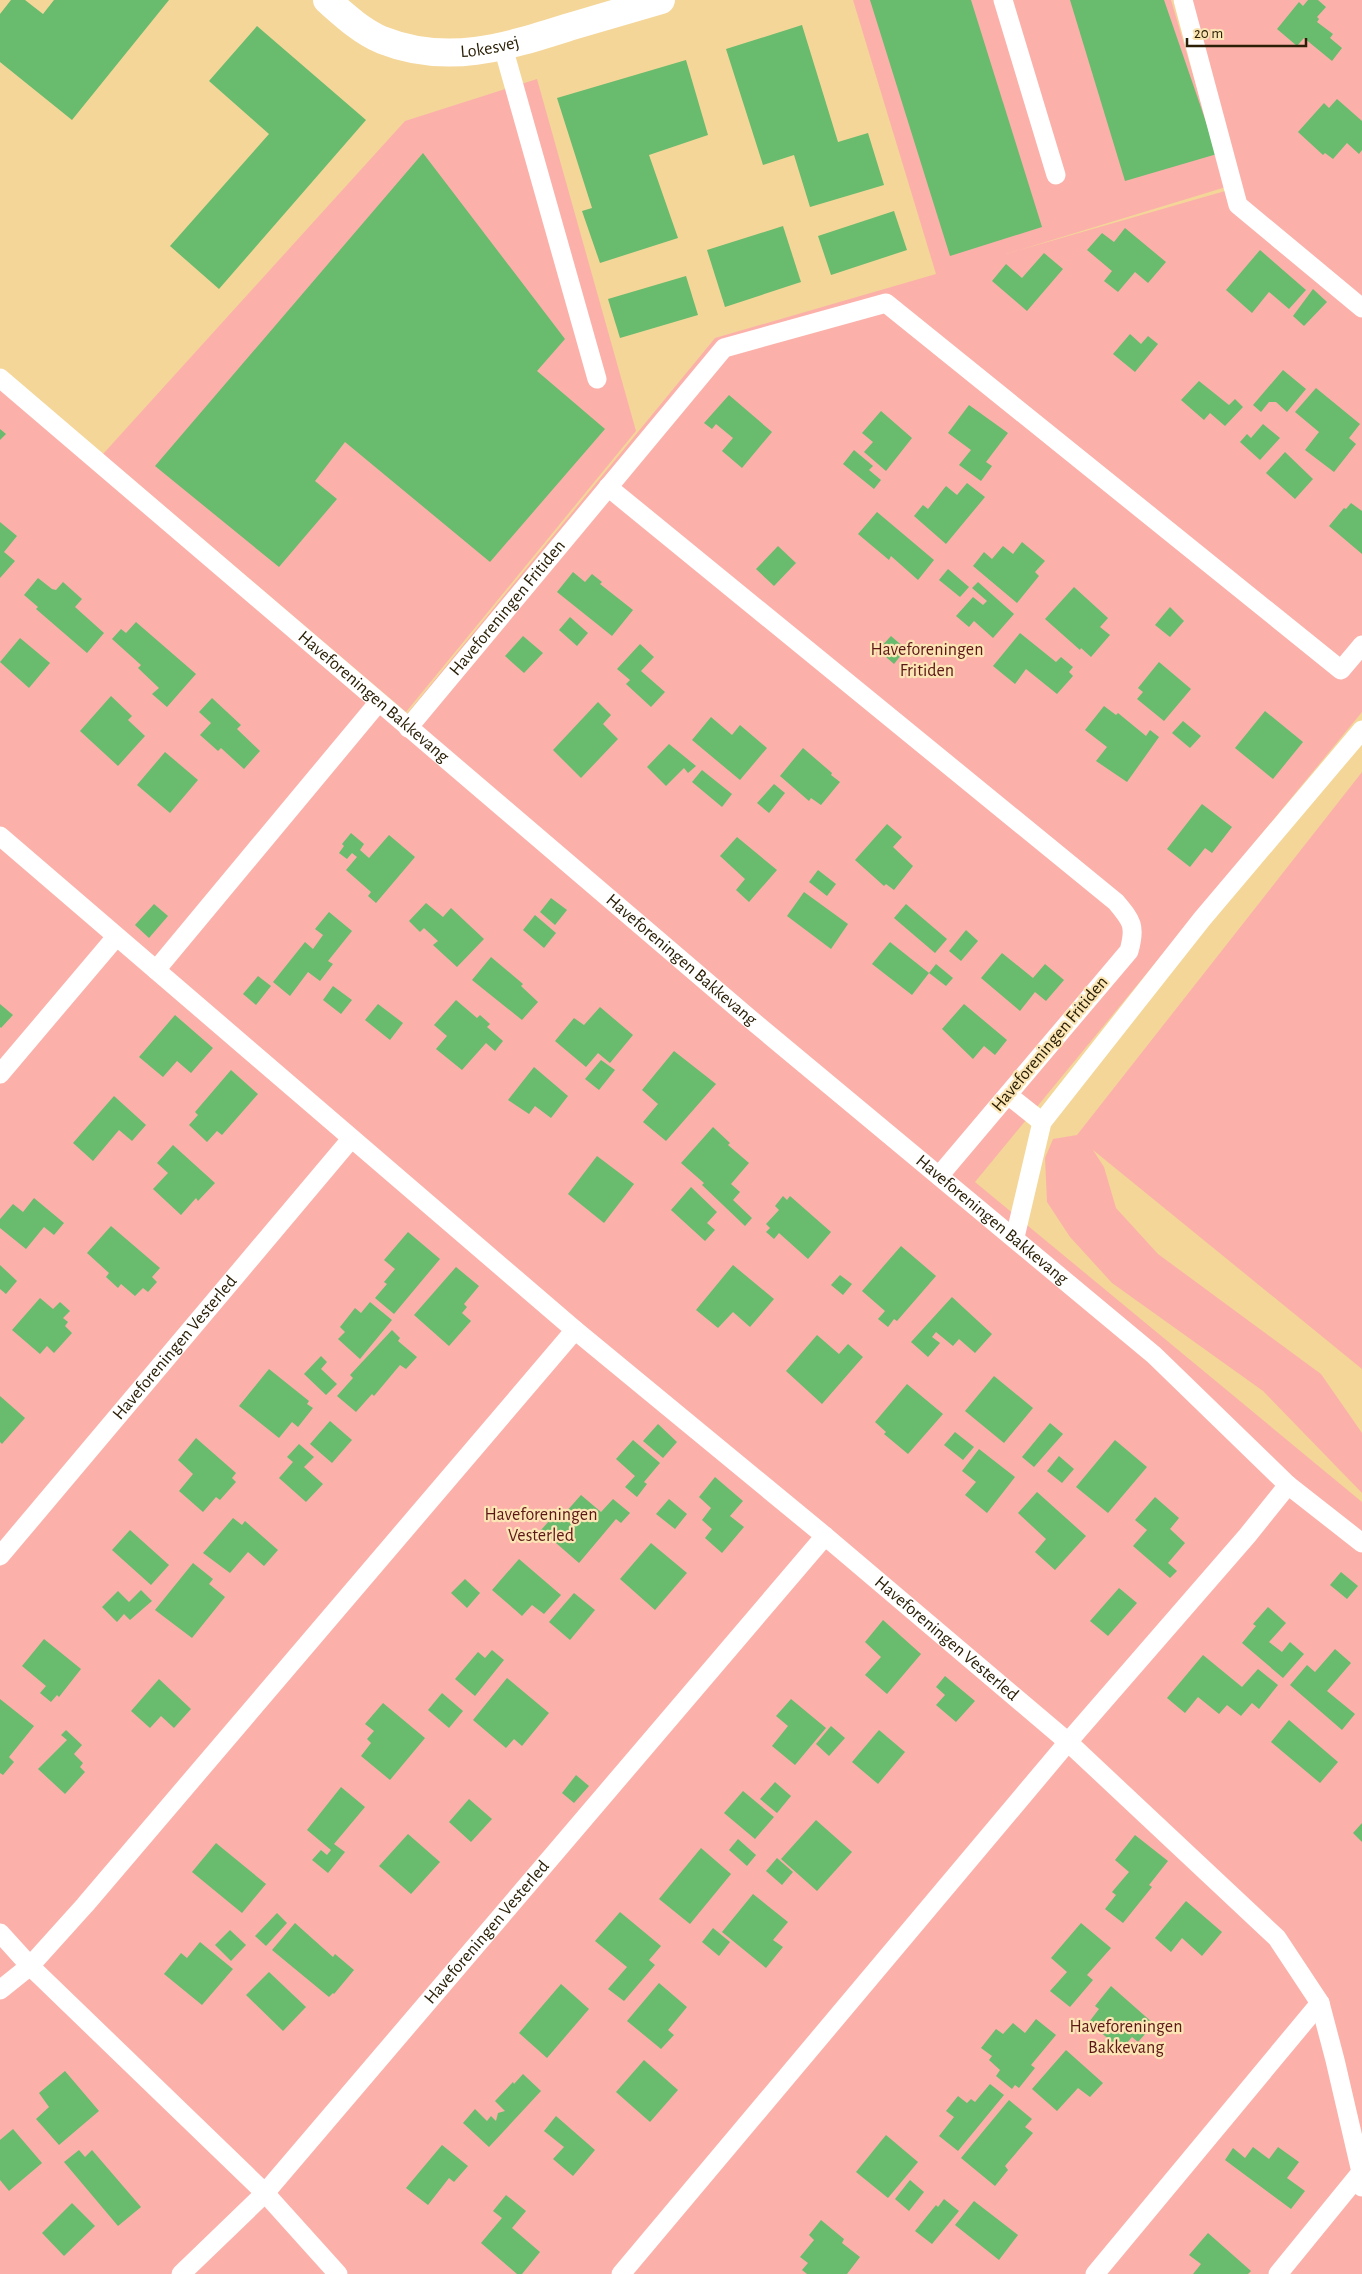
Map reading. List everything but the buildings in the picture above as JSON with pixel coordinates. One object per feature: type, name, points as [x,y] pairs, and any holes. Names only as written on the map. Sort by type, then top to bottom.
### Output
[{"type":"street","name":"Lokesvej","points":[[327,0],[356,25],[381,40],[409,49],[441,53],[503,48],[660,0]]},
{"type":"lane","points":[[1003,0],[1056,175]]},
{"type":"lane","points":[[1183,0],[1238,205],[1362,308]]},
{"type":"lane","points":[[503,48],[597,379]]},
{"type":"lane","name":"Haveforeningen Fritiden","points":[[408,728],[724,348],[886,303],[1342,670],[1362,645]]},
{"type":"lane","name":"Haveforeningen Bakkevang","points":[[0,378],[378,703],[749,1018],[1154,1355],[1288,1485],[1362,1543]]},
{"type":"lane","name":"Haveforeningen Fritiden","points":[[608,487],[1116,902],[1132,920],[1133,937],[1129,951],[939,1176]]},
{"type":"lane","points":[[156,970],[378,703]]},
{"type":"lane","points":[[1014,1238],[1042,1122],[1202,919],[1362,730]]},
{"type":"lane","name":"Haveforeningen Vesterled","points":[[0,836],[575,1330],[825,1536],[1068,1742]]},
{"type":"lane","points":[[0,1074],[116,937]]},
{"type":"lane","points":[[1008,1095],[1042,1122]]},
{"type":"lane","name":"Haveforeningen Vesterled","points":[[0,1556],[351,1139]]},
{"type":"lane","points":[[0,1990],[30,1966],[86,1905],[575,1330]]},
{"type":"lane","points":[[621,2274],[1068,1742],[1247,1536],[1288,1485]]},
{"type":"lane","name":"Haveforeningen Vesterled","points":[[265,2193],[825,1536]]},
{"type":"lane","points":[[1068,1742],[1277,1938],[1320,2003],[1362,2177],[1278,2274]]},
{"type":"lane","points":[[0,1933],[30,1966],[265,2193],[338,2274]]},
{"type":"lane","points":[[1095,2274],[1320,2003]]},
{"type":"lane","points":[[182,2274],[265,2193]]},
{"type":"green space","points":[[853,0],[1171,0],[1226,187],[1006,254],[1232,189],[1173,0],[1362,0],[1362,712],[975,1182],[1362,1502],[1362,2274],[0,2274],[0,377],[406,715],[715,338],[936,274]]},
{"type":"green space","points":[[537,79],[636,431],[406,712],[103,454],[405,121]]},
{"type":"green space","points":[[1362,772],[1362,1369],[1093,1150],[1104,1167],[1116,1208],[1158,1254],[1321,1374],[1362,1433],[1362,1493],[1263,1391],[1112,1283],[1070,1237],[1047,1202],[1045,1158],[1053,1139],[1077,1135]]}]
